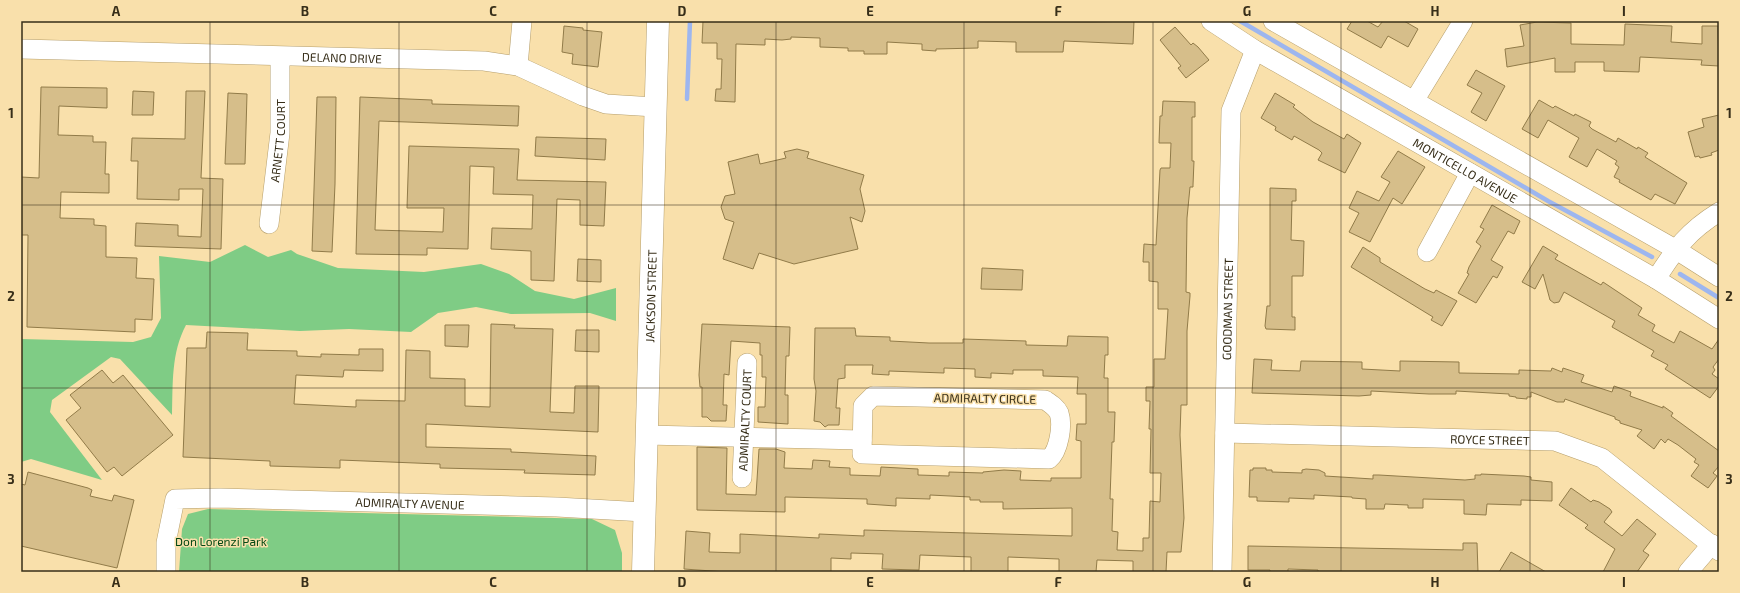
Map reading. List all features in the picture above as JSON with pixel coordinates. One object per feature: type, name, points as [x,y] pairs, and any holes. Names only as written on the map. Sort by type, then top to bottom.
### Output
[{"type":"main road","name":"JACKSON STREET","points":[[643,572],[658,21]]},
{"type":"street","points":[[518,66],[522,21]]},
{"type":"street","name":"MONTICELLO AVENUE","points":[[1211,21],[1255,50],[1656,279],[1719,319]]},
{"type":"street","points":[[1273,21],[1675,249],[1719,277]]},
{"type":"street","points":[[1414,101],[1463,21]]},
{"type":"street","name":"DELANO DRIVE","points":[[21,49],[280,57],[484,61],[518,66],[583,96],[606,104],[655,107]]},
{"type":"street","name":"GOODMAN STREET","points":[[1222,572],[1231,111],[1255,50]]},
{"type":"street","name":"ARNETT COURT","points":[[269,224],[280,132],[280,57]]},
{"type":"street","points":[[1427,252],[1470,173]]},
{"type":"street","points":[[1656,279],[1675,249],[1699,224],[1719,212]]},
{"type":"street","name":"ADMIRALTY COURT","points":[[742,478],[747,363]]},
{"type":"street","name":"ADMIRALTY CIRCLE","points":[[873,396],[1045,400],[1054,406],[1059,414],[1059,445],[1055,454],[1049,459],[862,454],[862,440],[863,406],[873,396]]},
{"type":"street","name":"ROYCE STREET","points":[[1225,432],[1555,441],[1602,458],[1716,547]]},
{"type":"street","points":[[646,435],[862,440]]},
{"type":"street","name":"ADMIRALTY AVENUE","points":[[166,572],[166,543],[175,499],[220,498],[557,506],[644,512]]},
{"type":"street","points":[[1688,572],[1716,547]]},
{"type":"green space","points":[[245,245],[268,257],[291,250],[297,254],[338,268],[424,272],[481,264],[509,274],[535,291],[574,299],[616,288],[616,321],[590,313],[511,314],[476,307],[438,313],[411,332],[349,329],[300,331],[186,325],[181,336],[175,358],[172,415],[120,359],[111,357],[52,400],[50,412],[102,480],[31,459],[21,462],[21,339],[133,342],[151,337],[161,318],[159,256],[210,262]]},
{"type":"green space","name":"Don Lorenzi Park","points":[[208,509],[592,519],[615,530],[622,553],[622,572],[179,572],[182,529],[188,514]]},
{"type":"building","points":[[703,21],[1134,21],[1133,44],[1064,41],[1063,52],[1016,52],[1016,42],[978,41],[978,48],[936,49],[936,51],[922,50],[922,44],[887,42],[887,54],[864,54],[864,51],[848,51],[848,48],[820,47],[820,38],[791,37],[791,39],[782,40],[765,39],[765,45],[736,44],[735,102],[715,101],[716,89],[721,89],[722,59],[717,59],[717,43],[702,43]]},
{"type":"building","points":[[1352,21],[1367,21],[1378,27],[1383,21],[1404,21],[1418,29],[1408,47],[1388,36],[1381,48],[1347,29]]},
{"type":"building","points":[[1537,22],[1571,23],[1571,44],[1624,45],[1625,24],[1672,26],[1671,42],[1702,44],[1702,26],[1718,26],[1719,66],[1701,65],[1702,60],[1640,57],[1639,72],[1604,71],[1604,62],[1575,62],[1575,72],[1555,72],[1555,58],[1507,67],[1505,49],[1524,46],[1520,25]]},
{"type":"building","points":[[564,26],[602,32],[598,67],[572,64],[573,54],[562,52]]},
{"type":"building","points":[[1175,27],[1191,45],[1193,43],[1198,47],[1209,60],[1186,78],[1178,68],[1181,66],[1160,40]]},
{"type":"building","points":[[1476,70],[1505,86],[1486,121],[1471,112],[1482,93],[1467,85]]},
{"type":"building","points":[[41,87],[107,88],[107,108],[59,106],[58,135],[93,136],[93,142],[106,142],[105,174],[109,174],[109,193],[61,192],[60,218],[94,219],[94,225],[106,226],[106,257],[137,258],[136,278],[154,279],[152,320],[135,319],[135,332],[27,327],[28,235],[21,235],[21,177],[39,178]]},
{"type":"building","points":[[133,91],[154,92],[153,115],[132,115]]},
{"type":"building","points":[[186,91],[205,91],[201,178],[223,179],[221,249],[135,246],[136,223],[178,225],[178,236],[201,237],[203,189],[179,189],[179,200],[137,199],[138,161],[131,161],[132,138],[185,139]]},
{"type":"building","points":[[228,93],[247,94],[245,164],[225,164]]},
{"type":"building","points":[[1275,93],[1295,105],[1293,107],[1313,122],[1344,139],[1347,134],[1361,143],[1345,173],[1318,160],[1322,153],[1319,150],[1294,136],[1292,140],[1275,130],[1276,127],[1261,118]]},
{"type":"building","points":[[317,97],[336,97],[335,184],[332,252],[312,251]]},
{"type":"building","points":[[360,97],[432,100],[432,104],[519,106],[518,126],[379,121],[375,230],[443,232],[444,208],[407,208],[409,146],[519,149],[517,180],[606,182],[604,226],[580,225],[580,200],[557,199],[554,281],[531,280],[531,251],[491,249],[492,228],[532,229],[533,195],[493,194],[494,167],[470,166],[468,249],[427,248],[427,255],[356,254]]},
{"type":"building","points":[[1539,100],[1553,108],[1555,106],[1574,116],[1575,114],[1591,122],[1589,126],[1592,129],[1616,142],[1618,138],[1637,149],[1638,147],[1648,153],[1645,157],[1687,183],[1675,204],[1655,194],[1651,200],[1619,182],[1620,180],[1614,177],[1619,167],[1615,164],[1617,161],[1597,149],[1587,167],[1569,157],[1579,138],[1548,120],[1538,138],[1522,129]]},
{"type":"building","points":[[1163,101],[1195,102],[1195,117],[1192,117],[1192,161],[1194,161],[1193,187],[1190,187],[1187,218],[1186,292],[1190,293],[1190,296],[1187,331],[1187,405],[1181,405],[1180,435],[1184,518],[1181,552],[1167,552],[1166,572],[1133,572],[1133,561],[1097,560],[1096,572],[1059,572],[1059,559],[1008,557],[1008,572],[971,572],[971,557],[920,555],[919,570],[882,569],[883,554],[851,553],[851,559],[831,558],[831,572],[726,572],[684,569],[686,531],[710,533],[709,552],[740,553],[740,534],[819,538],[819,534],[864,536],[864,530],[1072,536],[1072,508],[1003,509],[1003,502],[980,502],[980,500],[970,500],[970,497],[930,495],[930,499],[896,498],[896,506],[867,504],[867,499],[785,497],[785,512],[697,510],[697,447],[727,448],[726,494],[756,495],[759,449],[776,449],[785,452],[784,468],[812,469],[813,460],[830,461],[829,467],[850,468],[850,475],[880,476],[881,467],[918,469],[918,475],[949,476],[949,472],[983,473],[1004,470],[1021,471],[1020,480],[1051,481],[1051,478],[1081,478],[1081,441],[1076,440],[1077,424],[1086,424],[1086,394],[1077,394],[1078,377],[1043,376],[1043,370],[1013,370],[1013,374],[991,373],[991,378],[975,377],[975,369],[944,368],[944,373],[889,371],[889,375],[872,374],[873,365],[845,365],[845,378],[838,379],[836,408],[840,408],[839,425],[828,425],[825,427],[820,422],[814,421],[816,391],[814,379],[815,328],[855,328],[856,336],[890,337],[890,341],[929,343],[963,343],[963,339],[1026,341],[1026,345],[1067,346],[1068,336],[1108,337],[1108,355],[1105,355],[1104,378],[1108,378],[1108,412],[1115,412],[1114,442],[1112,442],[1110,499],[1113,499],[1112,531],[1118,532],[1117,550],[1143,551],[1143,538],[1149,538],[1150,501],[1160,502],[1161,473],[1150,473],[1150,401],[1146,401],[1146,387],[1154,387],[1154,359],[1165,359],[1168,309],[1158,309],[1158,282],[1149,281],[1149,262],[1143,262],[1144,244],[1156,245],[1160,170],[1161,168],[1170,168],[1171,143],[1159,143],[1160,116],[1162,116]]},
{"type":"building","points":[[1719,115],[1719,150],[1711,153],[1712,155],[1700,158],[1699,156],[1695,157],[1688,132],[1704,127],[1702,119]]},
{"type":"building","points":[[536,137],[606,139],[605,160],[535,156]]},
{"type":"building","points":[[797,149],[809,152],[807,158],[864,175],[860,189],[865,211],[862,222],[850,217],[858,249],[794,264],[759,253],[753,269],[723,259],[734,222],[725,219],[721,207],[725,196],[735,194],[728,162],[758,154],[760,164],[786,158],[784,152]]},
{"type":"building","points":[[1398,151],[1425,167],[1402,204],[1393,198],[1370,242],[1349,232],[1359,213],[1349,208],[1357,191],[1379,201],[1390,182],[1381,177]]},
{"type":"building","points":[[1270,188],[1296,189],[1296,201],[1292,201],[1291,240],[1304,241],[1303,276],[1292,276],[1292,317],[1295,317],[1295,330],[1266,329],[1265,326],[1267,306],[1270,306]]},
{"type":"building","points":[[1492,205],[1520,221],[1514,234],[1508,231],[1491,260],[1503,267],[1497,278],[1493,276],[1476,303],[1458,293],[1469,274],[1467,273],[1469,267],[1481,246],[1476,242],[1484,229],[1480,227]]},
{"type":"building","points":[[1543,246],[1558,255],[1555,259],[1601,285],[1603,282],[1642,308],[1638,315],[1655,325],[1652,331],[1674,343],[1680,331],[1712,349],[1719,339],[1719,359],[1713,367],[1715,370],[1712,374],[1719,379],[1719,386],[1710,398],[1665,369],[1668,365],[1651,356],[1654,351],[1612,327],[1615,321],[1564,292],[1559,302],[1554,303],[1550,300],[1543,274],[1535,289],[1522,282]]},
{"type":"building","points":[[1363,247],[1380,258],[1380,262],[1425,289],[1434,293],[1436,290],[1457,301],[1442,326],[1431,320],[1433,317],[1351,267]]},
{"type":"building","points":[[578,259],[601,260],[601,282],[577,281]]},
{"type":"building","points":[[982,268],[1023,270],[1022,290],[981,289]]},
{"type":"building","points":[[491,324],[515,325],[514,328],[553,329],[550,412],[574,413],[575,386],[599,386],[598,432],[426,424],[426,447],[511,449],[511,452],[596,456],[595,475],[524,473],[525,470],[440,468],[440,464],[340,460],[340,468],[270,466],[270,461],[183,457],[187,348],[206,348],[207,332],[248,333],[247,350],[297,351],[297,356],[321,357],[321,354],[359,355],[359,349],[383,349],[383,371],[344,370],[343,377],[296,375],[294,404],[356,407],[356,400],[405,401],[406,350],[430,351],[430,378],[465,379],[465,406],[490,407]]},
{"type":"building","points":[[702,324],[790,327],[789,356],[786,356],[785,395],[788,395],[788,424],[758,422],[758,407],[765,407],[766,377],[762,377],[762,355],[760,355],[760,343],[731,341],[729,375],[724,374],[723,405],[727,405],[726,421],[711,421],[707,417],[702,417],[702,387],[700,387],[699,375]]},
{"type":"building","points":[[445,325],[469,325],[468,347],[445,346]]},
{"type":"building","points":[[576,330],[599,330],[599,352],[575,351]]},
{"type":"building","points":[[1254,359],[1272,360],[1271,370],[1300,371],[1301,361],[1362,362],[1362,369],[1400,371],[1400,361],[1459,362],[1459,373],[1519,374],[1519,370],[1551,371],[1552,368],[1562,372],[1563,368],[1584,375],[1581,382],[1612,392],[1614,386],[1631,392],[1630,396],[1663,408],[1663,406],[1673,413],[1671,416],[1719,451],[1719,466],[1713,473],[1717,476],[1708,488],[1691,476],[1699,465],[1694,462],[1696,459],[1678,445],[1668,439],[1665,443],[1661,439],[1654,449],[1637,436],[1642,430],[1620,423],[1620,421],[1615,419],[1615,417],[1565,399],[1564,402],[1557,402],[1531,392],[1531,397],[1527,397],[1527,399],[1516,398],[1509,396],[1509,394],[1456,391],[1456,394],[1429,394],[1371,391],[1371,395],[1359,396],[1252,393]]},
{"type":"building","points":[[102,370],[113,383],[123,375],[173,435],[122,476],[114,467],[107,472],[66,420],[81,408],[70,395]]},
{"type":"building","points":[[1253,468],[1266,468],[1266,470],[1272,470],[1272,472],[1302,473],[1302,470],[1306,469],[1319,470],[1325,473],[1325,476],[1373,479],[1373,475],[1465,480],[1475,479],[1475,475],[1481,474],[1524,476],[1531,477],[1531,480],[1552,482],[1552,501],[1521,500],[1521,505],[1487,504],[1486,515],[1464,514],[1464,500],[1423,499],[1423,508],[1408,508],[1408,505],[1385,504],[1384,509],[1366,509],[1366,499],[1352,497],[1314,495],[1314,499],[1289,498],[1289,502],[1257,501],[1257,497],[1249,497],[1250,470],[1253,470]]},
{"type":"building","points":[[28,472],[88,488],[92,490],[90,496],[112,501],[114,495],[134,500],[117,568],[21,546],[21,484],[25,485]]},
{"type":"building","points":[[1571,488],[1591,502],[1593,500],[1599,502],[1610,509],[1612,512],[1604,522],[1622,536],[1637,519],[1656,534],[1643,551],[1649,555],[1637,572],[1603,572],[1615,549],[1585,528],[1588,525],[1559,505]]},
{"type":"building","points":[[1463,543],[1477,543],[1478,572],[1318,572],[1318,570],[1288,569],[1288,572],[1270,572],[1270,570],[1248,570],[1248,546],[1463,550]]},
{"type":"building","points":[[1511,552],[1546,572],[1499,572]]},
{"type":"waterway","points":[[687,99],[690,21]]},
{"type":"waterway","points":[[1240,21],[1548,201],[1652,257]]},
{"type":"waterway","points":[[1680,274],[1719,298]]}]
